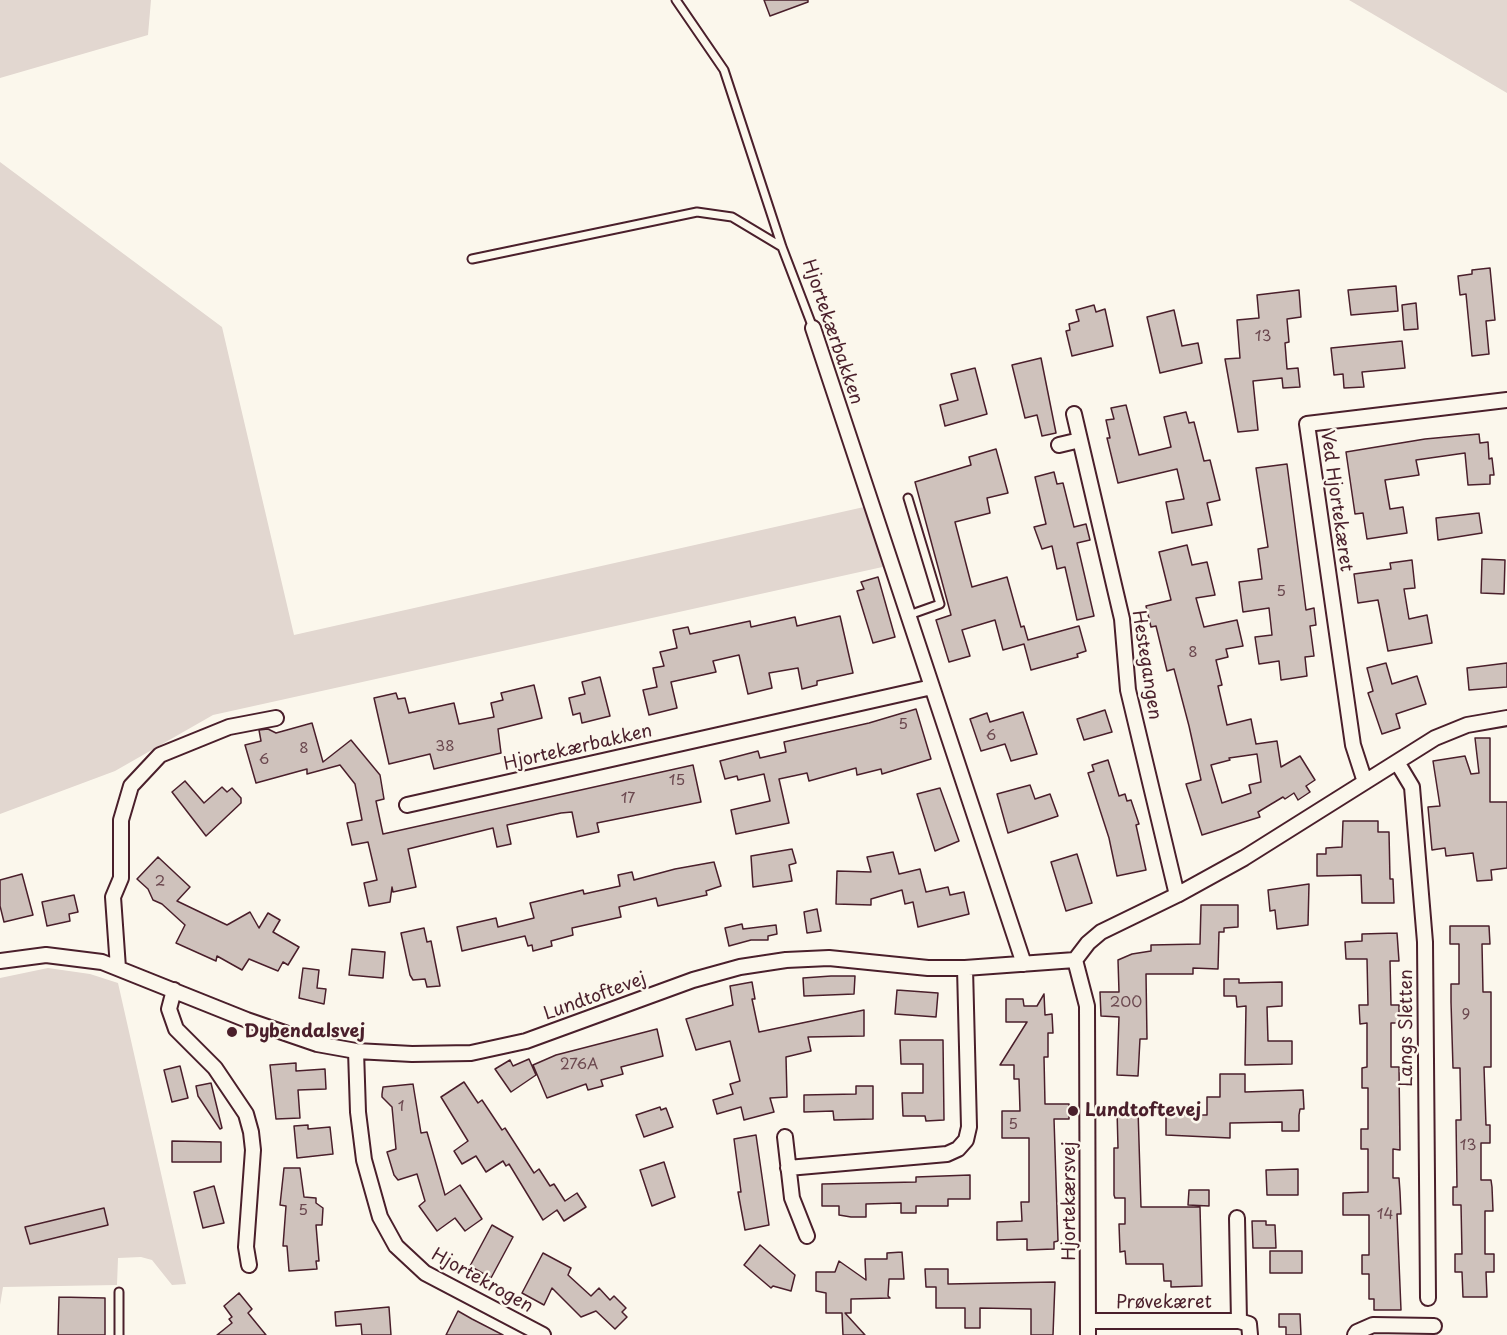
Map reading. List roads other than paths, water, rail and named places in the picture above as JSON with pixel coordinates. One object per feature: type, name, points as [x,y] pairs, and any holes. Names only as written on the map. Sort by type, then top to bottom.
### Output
[{"type":"street","name":"Hjortekærbakken","points":[[813,328],[1023,963]]},
{"type":"street","name":"Ved Hjortekæret","points":[[1365,782],[1353,744],[1307,424],[1507,400]]},
{"type":"street","name":"Hestegangen","points":[[1074,414],[1122,619],[1128,690],[1177,895]]},
{"type":"street","points":[[1059,445],[1080,440]]},
{"type":"street","name":"Hjortekærbakken","points":[[407,805],[932,687]]},
{"type":"street","points":[[118,968],[113,897],[121,878],[121,820],[130,786],[160,755],[229,727],[276,718]]},
{"type":"street","points":[[1075,960],[1088,943],[1101,932],[1177,895],[1244,858],[1435,738],[1467,725],[1507,718]]},
{"type":"street","name":"Langs Sletten","points":[[1397,762],[1412,787],[1425,942],[1428,1298]]},
{"type":"street","name":"Lundtoftevej","points":[[0,961],[46,955],[102,962],[285,1034],[356,1051],[412,1054],[471,1053],[495,1049],[526,1041],[693,980],[740,967],[786,960],[829,958],[928,968],[965,968],[1075,960]]},
{"type":"street","name":"Hjortekærsvej","points":[[1075,960],[1087,1006],[1088,1328]]},
{"type":"street","points":[[788,1168],[947,1154],[962,1144],[969,1127],[965,968]]},
{"type":"street","points":[[174,990],[169,1009],[176,1029],[216,1068],[246,1114],[251,1132],[253,1150],[246,1247],[249,1265]]},
{"type":"street","name":"Hjortekrogen","points":[[356,1051],[358,1112],[364,1160],[380,1217],[396,1246],[425,1273],[543,1335]]},
{"type":"street","points":[[785,1137],[792,1198],[807,1236]]},
{"type":"street","name":"Prøvekæret","points":[[1088,1328],[1239,1321],[1237,1218]]},
{"type":"street","points":[[1239,1321],[1249,1324],[1250,1335]]},
{"type":"street","points":[[1354,1335],[1373,1325],[1434,1326]]},
{"type":"lane","name":"Hjortekærbakken","points":[[676,0],[724,70],[782,247],[813,328]]},
{"type":"lane","points":[[472,259],[697,212],[732,217],[782,247]]},
{"type":"lane","points":[[908,498],[940,604],[909,615]]},
{"type":"lane","points":[[118,1292],[119,1335]]},
{"type":"place","name":"Dybendalsvej","points":[[232,1032]]},
{"type":"place","name":"Lundtoftevej","points":[[1073,1111]]}]
